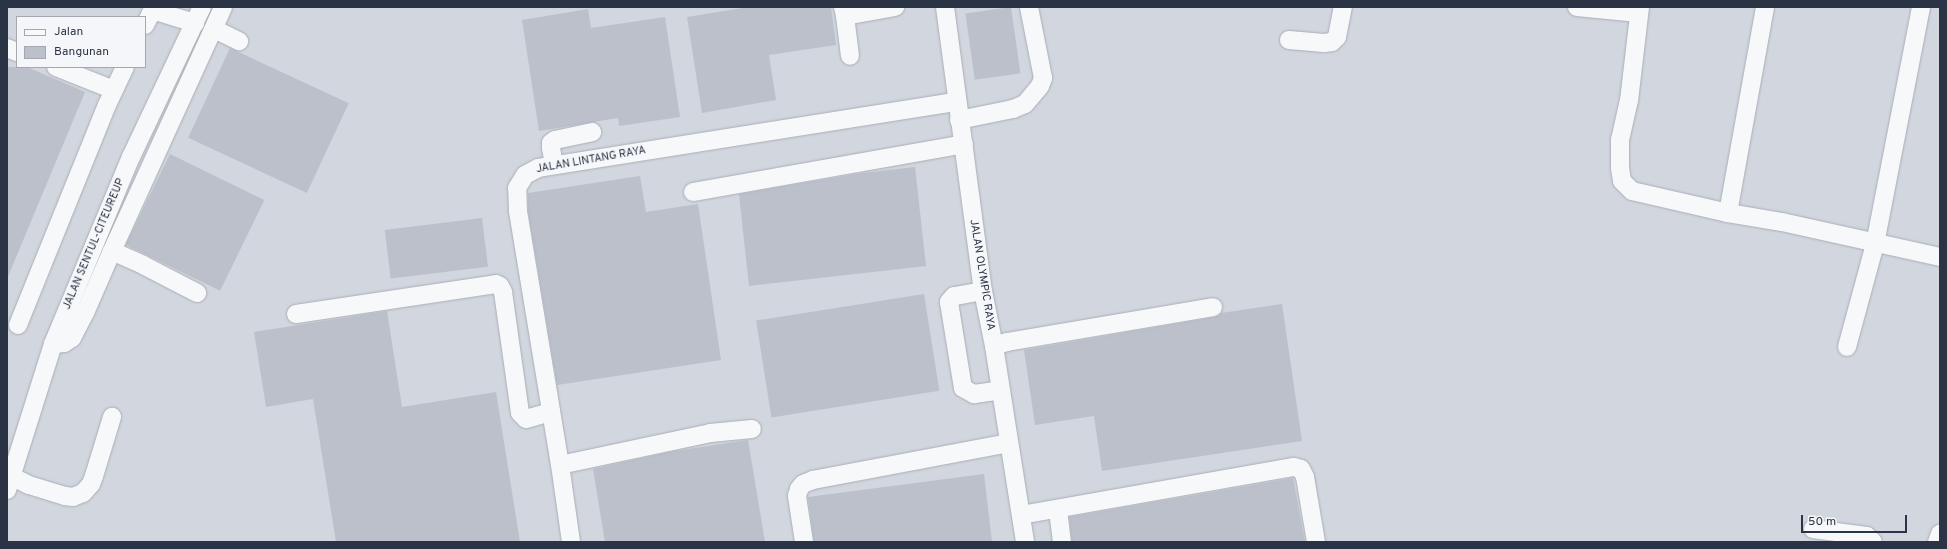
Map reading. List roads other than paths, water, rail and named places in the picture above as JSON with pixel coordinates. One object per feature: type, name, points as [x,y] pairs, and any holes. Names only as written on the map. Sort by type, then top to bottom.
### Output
[{"type":"street","points":[[850,56],[844,12],[894,7]]},
{"type":"street","name":"JALAN OLYMPIC RAYA","points":[[945,7],[983,291],[994,346],[1008,443],[1025,542]]},
{"type":"street","points":[[959,120],[1013,109],[1025,104],[1040,86],[1043,78],[1029,7]]},
{"type":"street","points":[[1290,40],[1324,43],[1332,42],[1337,37],[1343,7]]},
{"type":"street","points":[[1577,7],[1639,10],[1629,100],[1620,140],[1620,168],[1622,181],[1632,191],[1728,213],[1782,222],[1875,244],[1940,257]]},
{"type":"street","points":[[1728,213],[1765,7]]},
{"type":"street","points":[[1848,347],[1875,244],[1921,7]]},
{"type":"street","points":[[53,344],[64,343],[72,338],[85,313],[214,29],[220,8]]},
{"type":"street","points":[[146,23],[151,13],[155,11],[199,15]]},
{"type":"street","name":"JALAN SENTUL-CITEUREUP","points":[[9,483],[53,344],[130,157],[199,15]]},
{"type":"street","points":[[214,29],[239,41]]},
{"type":"street","points":[[59,68],[114,90]]},
{"type":"street","points":[[18,325],[114,90],[125,68]]},
{"type":"street","name":"JALAN LINTANG RAYA","points":[[571,542],[560,465],[516,196],[518,183],[525,175],[538,168],[554,165],[957,102]]},
{"type":"street","points":[[554,165],[551,143],[555,140],[592,132]]},
{"type":"street","points":[[693,192],[964,144]]},
{"type":"street","points":[[112,251],[197,293]]},
{"type":"street","points":[[296,314],[496,284],[500,286],[503,292],[520,413],[526,419],[551,412]]},
{"type":"street","points":[[983,291],[954,296],[949,302],[963,388],[974,394],[1001,390]]},
{"type":"street","points":[[994,346],[1213,307]]},
{"type":"street","points":[[9,483],[29,485],[65,496],[73,497],[83,493],[91,484],[112,417]]},
{"type":"street","points":[[560,465],[710,433],[752,429]]},
{"type":"street","points":[[804,542],[797,496],[799,489],[804,484],[813,480],[1008,443]]},
{"type":"street","points":[[1021,515],[1058,510],[1294,467],[1301,469],[1305,477],[1316,542]]},
{"type":"street","points":[[1058,510],[1062,542]]},
{"type":"street","points":[[1814,529],[1867,536],[1873,542]]},
{"type":"street","points":[[1937,542],[1940,534]]}]
